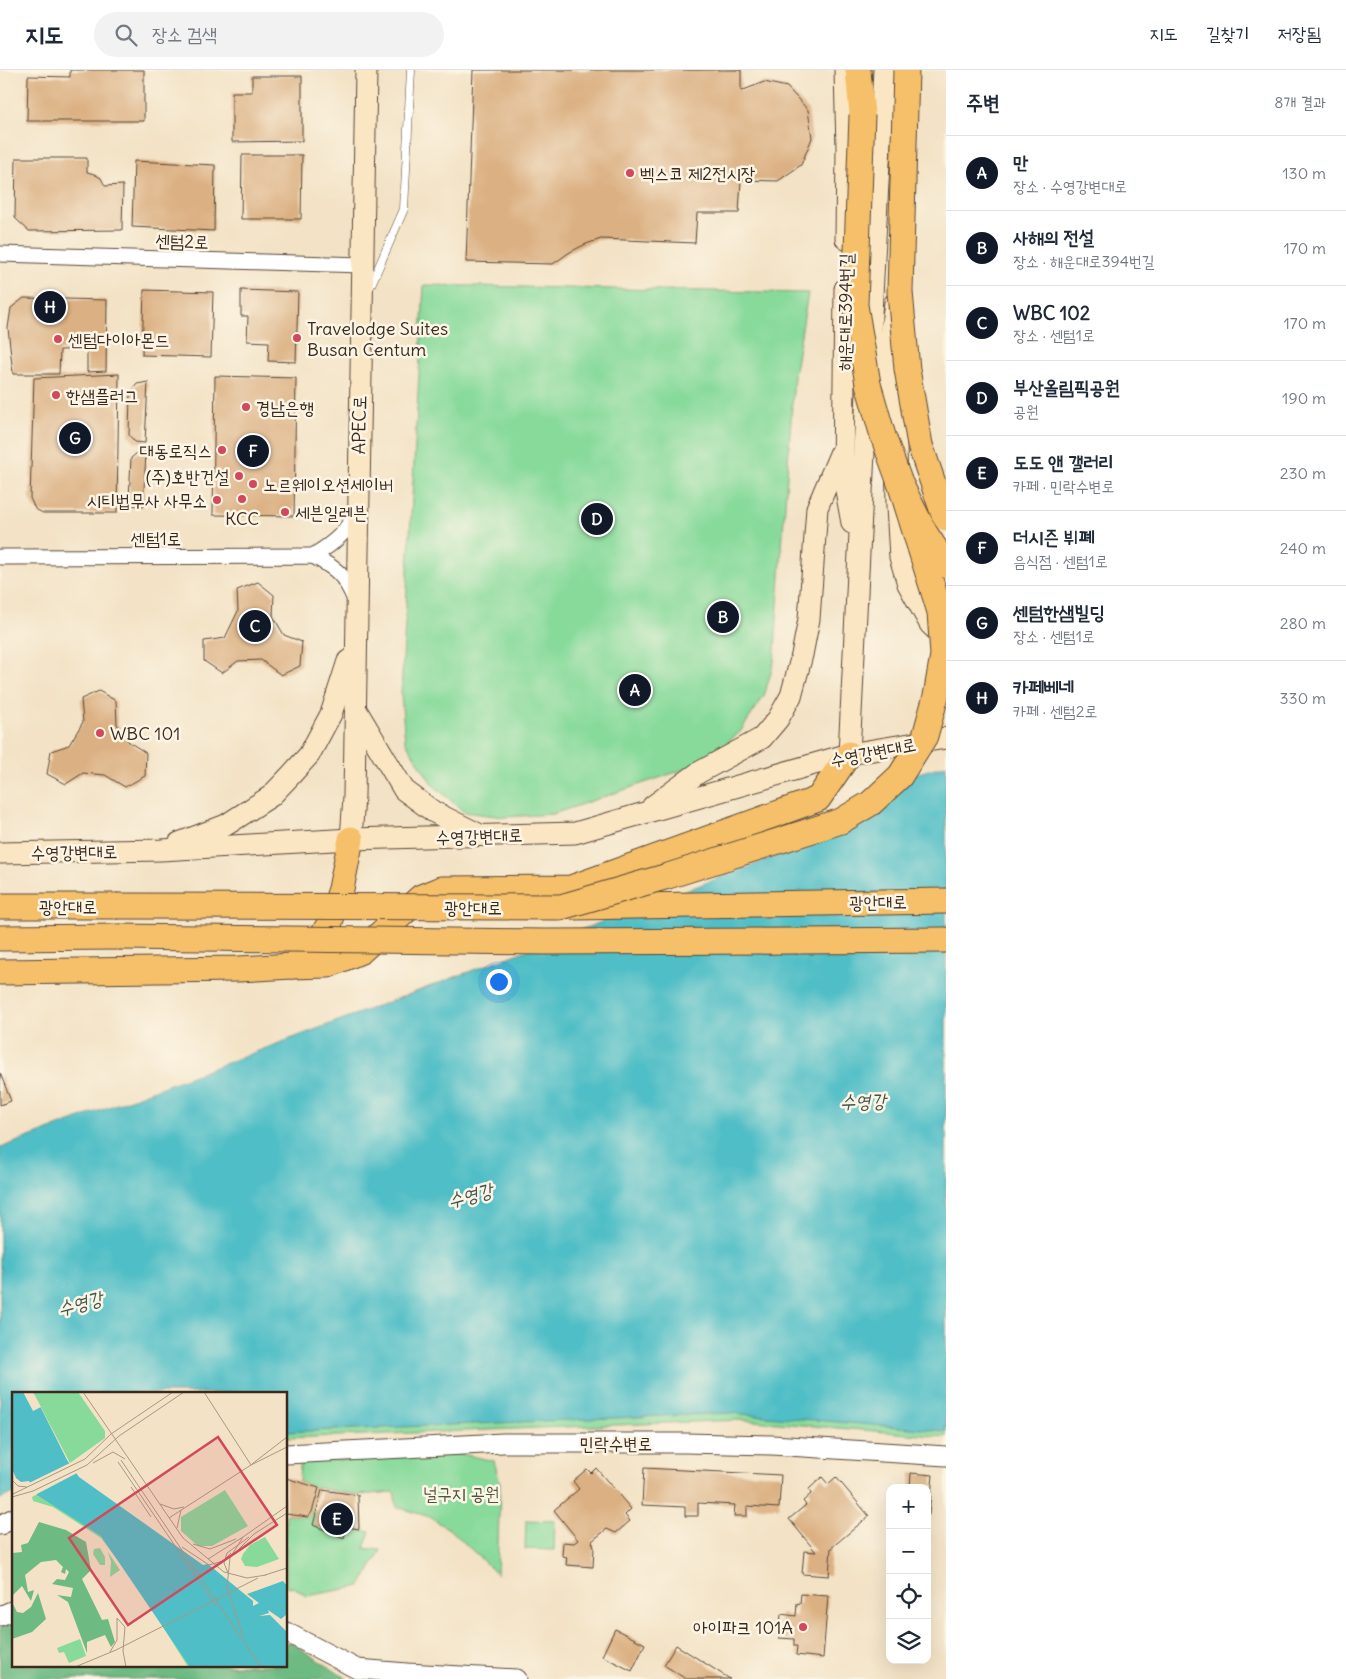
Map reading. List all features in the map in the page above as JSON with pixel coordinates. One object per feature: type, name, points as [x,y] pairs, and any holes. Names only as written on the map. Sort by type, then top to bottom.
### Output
[{"type":"highway","points":[[858,70],[862,115]]},
{"type":"highway","points":[[561,908],[841,821],[871,803],[900,776],[925,736],[936,696],[943,655],[940,612],[868,384],[856,305],[864,70]]},
{"type":"highway","points":[[906,70],[900,292],[906,369],[920,445],[946,518]]},
{"type":"highway","points":[[900,483],[925,533],[946,565]]},
{"type":"highway","points":[[0,972],[239,969],[328,965],[361,951],[421,897],[441,889],[571,888],[818,799],[849,754]]},
{"type":"highway","points":[[292,966],[313,949],[329,925],[341,889],[351,839]]},
{"type":"highway","name":"광안대로","points":[[0,906],[561,908],[946,901]]},
{"type":"highway","name":"광안대로","points":[[0,938],[536,942],[946,940]]},
{"type":"main road","name":"APEC로","points":[[351,839],[354,796],[366,70]]},
{"type":"main road","name":"해운대로394번길","points":[[845,70],[847,148],[843,474],[858,552]]},
{"type":"main road","name":"해운대로394번길","points":[[849,754],[884,70]]},
{"type":"main road","points":[[899,70],[913,97]]},
{"type":"main road","name":"해운대로394번길","points":[[858,552],[894,306],[914,70]]},
{"type":"main road","name":"해운대로394번길","points":[[873,282],[900,230]]},
{"type":"main road","points":[[894,306],[897,507],[900,557],[908,584],[930,624],[946,639]]},
{"type":"main road","points":[[642,814],[698,773],[762,738],[778,718],[791,696],[809,619],[817,508],[843,447]]},
{"type":"main road","points":[[160,850],[226,825],[271,796],[309,755],[331,714],[356,640]]},
{"type":"main road","points":[[354,706],[404,790],[434,812],[483,837]]},
{"type":"main road","name":"수영강변대로","points":[[0,853],[160,850],[351,839],[483,837],[575,833],[849,754],[946,738]]},
{"type":"street","name":"센텀2로","points":[[0,254],[362,265]]},
{"type":"street","points":[[312,556],[332,544],[350,524],[358,506]]},
{"type":"street","points":[[312,556],[331,566],[347,581],[356,602]]},
{"type":"street","name":"센텀1로","points":[[0,557],[312,556]]},
{"type":"street","name":"민락수변로","points":[[288,1454],[487,1443],[608,1443],[772,1445],[946,1456]]},
{"type":"street","points":[[0,1525],[12,1519]]},
{"type":"street","points":[[0,1616],[12,1611]]},
{"type":"street","points":[[288,1633],[357,1669],[517,1679]]},
{"type":"lane","points":[[362,305],[404,209],[411,70]]},
{"type":"green space","points":[[424,285],[808,293],[794,376],[774,662],[764,696],[740,732],[703,763],[553,814],[504,817],[464,812],[432,784],[405,741],[401,695]]},
{"type":"green space","points":[[946,1405],[946,1437],[742,1420],[288,1438],[288,1411]]},
{"type":"green space","name":"널구지 공원","points":[[462,1454],[494,1461],[500,1483],[497,1574],[452,1531],[430,1517],[397,1507],[394,1492],[358,1495],[319,1488],[299,1482],[300,1462]]},
{"type":"green space","points":[[312,1512],[316,1512],[313,1525],[344,1538],[347,1527],[370,1532],[364,1548],[381,1550],[361,1586],[307,1596],[295,1588],[288,1586],[288,1514],[308,1517]]},
{"type":"green space","points":[[526,1520],[555,1521],[554,1550],[525,1549]]},
{"type":"green space","points":[[12,1623],[12,1666],[288,1666],[288,1642],[292,1643],[347,1679],[0,1679],[0,1629]]},
{"type":"water","name":"수영강","points":[[946,765],[946,1431],[730,1413],[288,1432],[288,1392],[12,1392],[12,1494],[0,1499],[0,1148],[873,820],[890,800],[887,782]]},
{"type":"building","points":[[70,70],[144,70],[144,121],[27,121],[28,76],[70,77]]},
{"type":"building","name":"벡스코 제2전시장","points":[[473,70],[741,70],[741,91],[764,82],[787,87],[808,110],[812,138],[801,165],[778,181],[741,180],[739,213],[697,213],[695,243],[601,239],[570,252],[553,264],[466,262]]},
{"type":"building","points":[[252,76],[302,76],[302,141],[232,142],[232,92],[252,92]]},
{"type":"building","points":[[242,155],[302,155],[301,219],[241,219]]},
{"type":"building","points":[[16,158],[87,158],[87,172],[101,178],[105,186],[123,185],[122,230],[29,231],[15,218]]},
{"type":"building","points":[[134,161],[215,165],[214,231],[132,227]]},
{"type":"building","points":[[144,290],[213,292],[211,357],[142,355]]},
{"type":"building","points":[[241,290],[298,292],[296,362],[268,361],[269,342],[247,341],[248,316],[241,316]]},
{"type":"building","name":"센텀다이아몬드","points":[[24,298],[107,300],[106,371],[87,372],[87,349],[60,350],[59,374],[13,374],[8,328],[11,308]]},
{"type":"building","points":[[119,374],[117,513],[43,513],[35,509],[30,498],[34,378]]},
{"type":"building","points":[[215,376],[296,378],[294,516],[213,515]]},
{"type":"building","points":[[148,382],[145,443],[135,442],[129,435],[130,393],[137,384]]},
{"type":"building","points":[[146,452],[143,507],[133,505],[129,500],[131,458],[137,453]]},
{"type":"building","points":[[258,582],[274,595],[273,616],[284,635],[302,642],[300,666],[281,675],[261,660],[238,661],[222,673],[204,661],[204,641],[225,638],[238,611],[237,590]]},
{"type":"building","name":"WBC 101","points":[[99,691],[116,701],[117,724],[129,742],[146,753],[145,776],[125,787],[105,775],[83,773],[66,784],[47,774],[51,751],[69,745],[83,722],[81,699]]},
{"type":"building","points":[[0,1073],[11,1101],[0,1105]]},
{"type":"building","points":[[596,1468],[631,1509],[625,1515],[630,1521],[616,1533],[607,1529],[592,1541],[594,1547],[593,1567],[566,1565],[567,1557],[562,1556],[563,1542],[574,1543],[578,1540],[554,1510],[579,1489],[573,1481],[587,1469],[591,1473]]},
{"type":"building","points":[[644,1468],[781,1475],[779,1508],[747,1506],[747,1516],[734,1516],[735,1505],[698,1503],[698,1516],[685,1516],[685,1507],[642,1505]]},
{"type":"building","points":[[911,1473],[933,1475],[931,1495],[931,1484],[910,1484]]},
{"type":"building","points":[[822,1477],[828,1484],[836,1477],[869,1516],[831,1548],[829,1576],[802,1574],[804,1551],[816,1552],[789,1519],[806,1505],[803,1501],[811,1494],[809,1489]]},
{"type":"building","points":[[288,1479],[319,1488],[312,1512],[308,1517],[288,1514]]},
{"type":"building","points":[[322,1490],[358,1495],[359,1529],[347,1527],[344,1538],[313,1525]]},
{"type":"building","name":"아이파크 101A","points":[[801,1594],[828,1596],[823,1658],[796,1655],[797,1646],[794,1646],[794,1639],[779,1638],[781,1614],[796,1616],[797,1603],[800,1604]]},
{"type":"building","points":[[615,1629],[645,1644],[632,1671],[602,1656]]},
{"type":"building","points":[[676,1645],[730,1679],[686,1679],[664,1665]]},
{"type":"place","name":"벡스코 제2전시장","points":[[630,173]]},
{"type":"place","name":"카페베네","points":[[50,307]]},
{"type":"place","name":"Travelodge Suites Busan Centum","points":[[297,338]]},
{"type":"place","name":"센텀다이아몬드","points":[[58,339]]},
{"type":"place","name":"한샘플러그","points":[[56,395]]},
{"type":"place","name":"경남은행","points":[[246,407]]},
{"type":"place","name":"센텀한샘빌딩","points":[[75,438]]},
{"type":"place","name":"대동로직스","points":[[222,450]]},
{"type":"place","name":"더시즌 뷔폐","points":[[253,451]]},
{"type":"place","name":"(주)호반건설","points":[[239,476]]},
{"type":"place","name":"노르웨이오션세이버","points":[[253,484]]},
{"type":"place","name":"KCC","points":[[242,499]]},
{"type":"place","name":"시티법무사 사무소","points":[[217,500]]},
{"type":"place","name":"세븐일레븐","points":[[285,512]]},
{"type":"place","name":"부산올림픽공원","points":[[597,519]]},
{"type":"place","name":"사해의 전설","points":[[723,617]]},
{"type":"place","name":"WBC 102","points":[[255,626]]},
{"type":"place","name":"만","points":[[635,690]]},
{"type":"place","name":"WBC 101","points":[[100,733]]},
{"type":"place","name":"도도 앤 갤러리","points":[[337,1519]]},
{"type":"place","name":"아이파크 101A","points":[[803,1627]]}]
